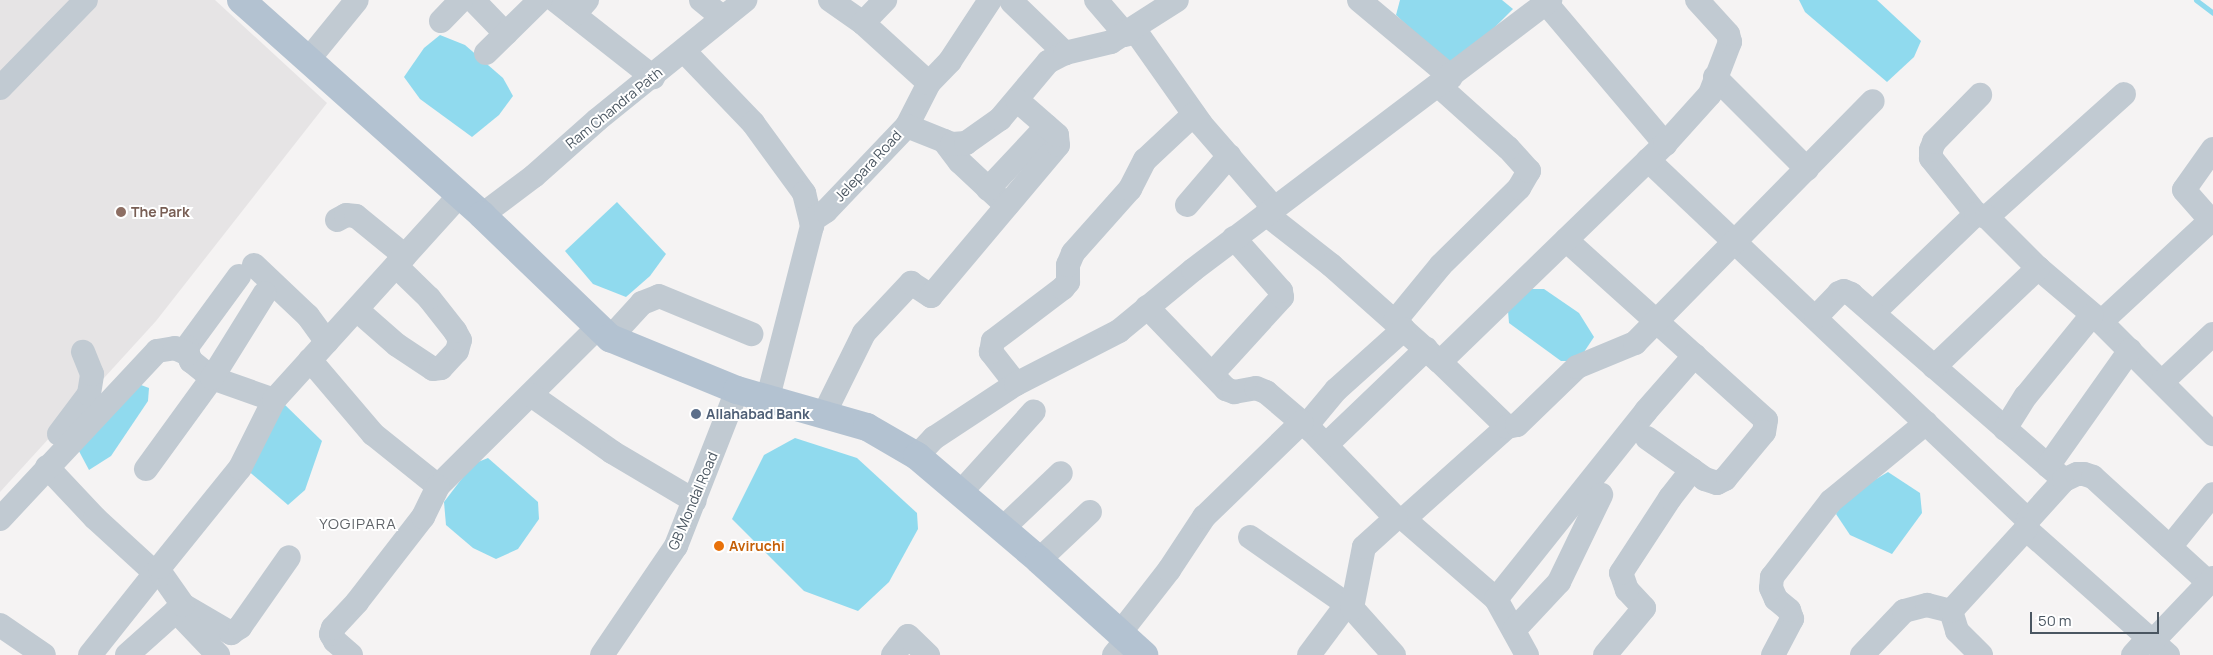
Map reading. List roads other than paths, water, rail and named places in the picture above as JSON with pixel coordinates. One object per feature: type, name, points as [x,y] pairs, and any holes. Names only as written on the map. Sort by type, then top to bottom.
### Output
[{"type":"main road","points":[[241,0],[482,215],[604,333],[737,390],[768,397],[867,427],[916,456],[1039,560],[1126,646]]},
{"type":"street","points":[[0,88],[86,0]]},
{"type":"street","points":[[308,60],[357,0]]},
{"type":"street","points":[[441,21],[462,0]]},
{"type":"street","points":[[473,0],[506,34]]},
{"type":"street","points":[[486,53],[540,0]]},
{"type":"street","points":[[555,0],[580,8],[653,77]]},
{"type":"street","points":[[701,0],[723,18]]},
{"type":"street","name":"Ram Chandra Path","points":[[482,215],[684,52],[745,0]]},
{"type":"street","points":[[830,0],[863,23],[929,83]]},
{"type":"street","points":[[863,23],[885,0]]},
{"type":"street","points":[[907,126],[929,83],[1009,0],[1065,53]]},
{"type":"street","points":[[1096,0],[1130,32],[1229,156],[1270,211],[1433,355],[1507,427]]},
{"type":"street","points":[[1126,646],[1169,570],[1204,517],[1304,424],[1399,325],[1441,266],[1519,188],[1528,172],[1445,81],[1359,0]]},
{"type":"street","points":[[1326,445],[1566,240],[1657,152],[1710,94],[1730,42],[1728,34],[1697,0]]},
{"type":"street","name":"Jelepara Road","points":[[811,220],[826,211],[907,126],[952,144],[966,143],[1000,119],[1018,101],[1048,62],[1065,53],[1111,42],[1130,32],[1174,1]]},
{"type":"street","points":[[916,456],[934,438],[1016,384],[1119,331],[1234,238],[1548,2],[1657,152],[1736,242],[1926,423],[2027,524],[2157,644]]},
{"type":"street","points":[[684,52],[753,123],[804,193],[811,220],[812,226],[768,397]]},
{"type":"street","points":[[1715,77],[1807,169]]},
{"type":"street","points":[[1873,314],[1981,215],[2124,94]]},
{"type":"street","points":[[1980,95],[1934,142],[1931,158],[1981,215],[2130,350],[2213,434]]},
{"type":"street","points":[[824,414],[864,333],[911,283],[931,296],[1058,145],[1058,135],[1018,101]]},
{"type":"street","points":[[1309,655],[1350,606],[1364,547],[1507,427],[1517,425],[1577,367],[1635,343],[1653,322],[1736,242],[1873,101]]},
{"type":"street","points":[[1016,384],[991,352],[993,340],[1063,288],[1068,282],[1068,265],[1073,253],[1130,189],[1145,160],[1194,114]]},
{"type":"street","points":[[988,189],[1047,126]]},
{"type":"street","points":[[944,140],[960,162],[1007,206]]},
{"type":"street","points":[[2005,429],[2026,396],[2096,318],[2212,221],[2184,190],[2213,149]]},
{"type":"street","points":[[1187,205],[1229,156]]},
{"type":"street","points":[[90,655],[240,468],[274,400],[460,196]]},
{"type":"street","points":[[337,220],[346,215],[356,216],[401,261],[455,331],[460,340],[457,351],[441,368],[433,369],[397,345],[356,310]]},
{"type":"street","points":[[1212,374],[1282,297],[1281,291],[1234,238]]},
{"type":"street","points":[[1566,240],[1653,322],[1672,333],[1766,420],[1764,432],[1725,480],[1717,484],[1692,470],[1647,438]]},
{"type":"street","points":[[1934,367],[2038,268]]},
{"type":"street","points":[[274,400],[212,378],[191,361],[188,354],[191,342],[247,271],[308,316],[327,342]]},
{"type":"street","points":[[1816,317],[1844,291],[2056,473],[2077,474],[2093,478],[2210,580],[2157,644],[2133,655]]},
{"type":"street","points":[[146,469],[212,378],[264,293]]},
{"type":"street","points":[[352,655],[334,641],[330,634],[333,628],[357,602],[422,517],[438,486],[530,394],[604,333],[642,303],[659,296],[751,334]]},
{"type":"street","points":[[1147,308],[1226,389],[1234,392],[1256,388],[1266,392],[1304,424],[1400,518],[1496,599],[1527,655]]},
{"type":"street","points":[[2162,382],[2213,334]]},
{"type":"street","points":[[0,519],[157,351],[175,348],[188,354]]},
{"type":"street","points":[[1951,611],[2027,524],[2130,350]]},
{"type":"street","points":[[0,501],[40,459],[89,394],[92,374],[84,352]]},
{"type":"street","points":[[1496,599],[1646,410],[1694,355]]},
{"type":"street","points":[[310,360],[373,434],[438,486]]},
{"type":"street","name":"GB Mondal Road","points":[[602,655],[665,564],[696,501],[737,390]]},
{"type":"street","points":[[530,394],[612,452],[696,501]]},
{"type":"street","points":[[960,493],[1034,411]]},
{"type":"street","points":[[1772,655],[1792,619],[1789,610],[1776,599],[1772,577],[1831,501],[1926,423]]},
{"type":"street","points":[[47,467],[95,518],[158,570],[180,608],[218,655]]},
{"type":"street","points":[[1606,655],[1644,608],[1627,590],[1621,573],[1670,498],[1692,470]]},
{"type":"street","points":[[1002,529],[1061,473]]},
{"type":"street","points":[[2170,547],[2213,494]]},
{"type":"street","points":[[1514,630],[1559,582],[1600,495]]},
{"type":"street","points":[[1039,560],[1090,512]]},
{"type":"street","points":[[1250,537],[1350,606],[1392,654]]},
{"type":"street","points":[[180,608],[231,633],[240,627],[289,557]]},
{"type":"street","points":[[1862,655],[1904,611],[1927,605],[1951,611]]},
{"type":"street","points":[[127,655],[180,608]]},
{"type":"street","points":[[1951,611],[1957,631],[1982,655]]},
{"type":"street","points":[[0,624],[44,655]]},
{"type":"street","points":[[893,655],[908,636],[928,655]]},
{"type":"water","points":[[1400,0],[1502,0],[1513,9],[1467,55],[1448,64],[1396,15]]},
{"type":"water","points":[[1799,0],[1877,0],[1921,41],[1914,57],[1887,82],[1805,12]]},
{"type":"water","points":[[440,35],[465,45],[503,78],[513,96],[499,115],[472,137],[420,99],[404,77],[424,48]]},
{"type":"water","points":[[617,202],[666,254],[650,276],[626,297],[593,284],[565,251]]},
{"type":"water","points":[[1527,289],[1544,289],[1579,313],[1594,337],[1578,361],[1561,361],[1509,323],[1508,311]]},
{"type":"water","points":[[125,379],[149,388],[148,401],[111,456],[89,470],[72,438]]},
{"type":"water","points":[[282,402],[322,441],[305,490],[288,505],[246,469]]},
{"type":"water","points":[[795,438],[857,458],[917,513],[918,529],[889,582],[858,611],[804,591],[732,519],[764,455]]},
{"type":"water","points":[[488,458],[538,502],[539,519],[518,549],[496,559],[473,548],[446,525],[444,502],[473,464]]},
{"type":"water","points":[[1888,472],[1920,493],[1922,513],[1892,554],[1850,535],[1836,514],[1846,497]]},
{"type":"waterway","points":[[2196,0],[2213,13]]},
{"type":"place","name":"The Park","points":[[121,212]]},
{"type":"place","name":"Allahabad Bank","points":[[696,414]]},
{"type":"place","name":"Aviruchi","points":[[719,546]]},
{"type":"district","name":"YOGIPARA","points":[[358,524]]}]
